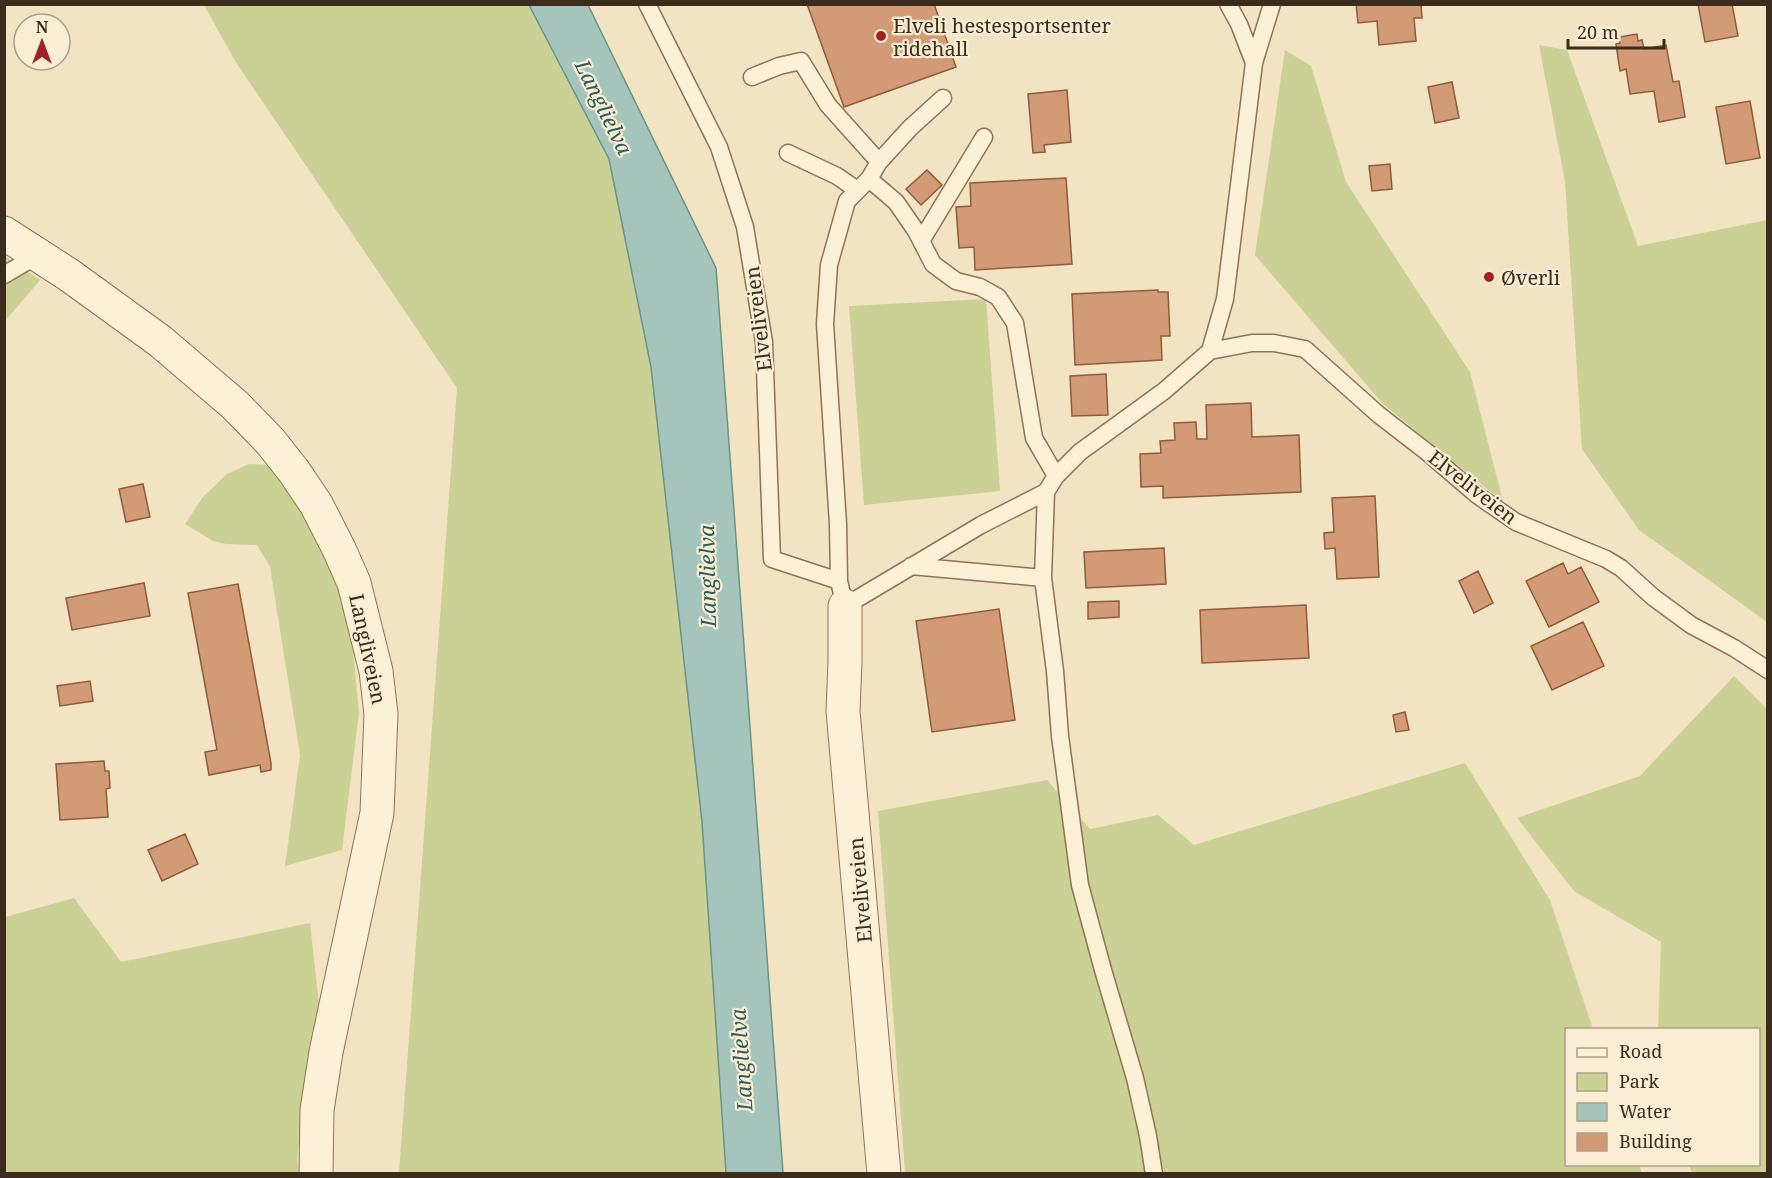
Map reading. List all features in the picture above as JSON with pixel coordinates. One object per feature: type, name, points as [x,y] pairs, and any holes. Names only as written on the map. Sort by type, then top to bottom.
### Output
[{"type":"street","name":"Langliveien","points":[[4,232],[69,275],[160,341],[236,405],[270,441],[316,504],[354,583],[376,671],[381,714],[377,813],[326,1052],[317,1110],[316,1173]]},
{"type":"street","name":"Elveliveien","points":[[842,593],[845,661],[843,711],[884,1173]]},
{"type":"lane","name":"Elveliveien","points":[[647,4],[719,147],[745,227],[764,342],[772,559],[842,593]]},
{"type":"lane","points":[[1228,4],[1239,24],[1254,63]]},
{"type":"lane","points":[[1154,1173],[1135,1078],[1080,885],[1060,736],[1055,671],[1043,578],[1046,492],[1056,476],[1080,452],[1164,391],[1210,351],[1225,299],[1254,63],[1272,4]]},
{"type":"lane","points":[[752,77],[778,66],[801,61],[828,105],[879,162]]},
{"type":"lane","points":[[943,98],[910,128],[847,201],[829,264],[825,324],[842,593],[911,566],[981,525],[1046,492]]},
{"type":"lane","points":[[921,241],[984,137]]},
{"type":"lane","points":[[788,153],[837,176],[863,184],[896,202],[933,264],[956,281],[980,287],[998,297],[1015,323],[1034,438],[1056,476]]},
{"type":"lane","points":[[4,275],[38,255]]},
{"type":"lane","name":"Elveliveien","points":[[1210,351],[1252,343],[1282,344],[1305,349],[1379,415],[1477,495],[1516,522],[1606,559],[1621,568],[1653,597],[1691,625],[1734,648],[1767,670]]},
{"type":"lane","points":[[911,566],[1043,578]]},
{"type":"green space","points":[[204,5],[529,5],[609,159],[651,367],[702,822],[726,1173],[399,1173],[457,388],[235,61]]},
{"type":"green space","points":[[1539,45],[1567,50],[1638,246],[1767,220],[1767,622],[1639,530],[1582,449],[1565,181]]},
{"type":"green space","points":[[1285,50],[1311,66],[1346,182],[1470,372],[1503,502],[1383,404],[1255,255]]},
{"type":"green space","points":[[5,256],[40,280],[5,321]]},
{"type":"green space","points":[[986,299],[1000,491],[864,505],[849,306]]},
{"type":"green space","points":[[249,464],[270,465],[313,529],[350,617],[359,713],[342,850],[285,866],[300,755],[270,567],[257,545],[226,544],[213,541],[185,524],[203,497],[227,474]]},
{"type":"green space","points":[[1734,676],[1767,709],[1767,1173],[1692,1173],[1689,1166],[1760,1166],[1760,1028],[1658,1028],[1661,942],[1574,891],[1517,818],[1640,776]]},
{"type":"green space","points":[[1465,763],[1550,900],[1593,1028],[1565,1028],[1565,1166],[1639,1166],[1642,1173],[905,1173],[878,811],[1047,780],[1090,829],[1158,815],[1194,845]]},
{"type":"green space","points":[[74,898],[121,962],[310,923],[319,1004],[297,1158],[299,1173],[5,1174],[5,917]]},
{"type":"water","name":"Langlielva","points":[[529,5],[588,5],[716,268],[783,1173],[726,1173],[702,822],[651,367],[609,159]]},
{"type":"building","name":"Elveli hestesportsenter ridehall","points":[[807,4],[934,4],[956,67],[844,107]]},
{"type":"building","points":[[1356,4],[1421,4],[1422,18],[1414,18],[1416,41],[1379,45],[1377,21],[1358,23]]},
{"type":"building","points":[[1698,4],[1732,4],[1738,36],[1705,42]]},
{"type":"building","points":[[1637,34],[1638,41],[1642,40],[1644,49],[1666,45],[1673,82],[1679,81],[1685,117],[1659,122],[1654,91],[1630,94],[1626,69],[1620,71],[1616,44],[1620,43],[1619,37]]},
{"type":"building","points":[[1452,82],[1459,118],[1435,123],[1428,87]]},
{"type":"building","points":[[1067,90],[1071,142],[1044,145],[1045,152],[1033,153],[1028,94]]},
{"type":"building","points":[[1750,101],[1760,158],[1726,164],[1716,107]]},
{"type":"building","points":[[1390,164],[1392,189],[1372,191],[1369,166]]},
{"type":"building","points":[[927,170],[942,185],[921,205],[906,189]]},
{"type":"building","points":[[1066,178],[1072,264],[975,270],[974,247],[959,248],[956,207],[971,206],[970,183]]},
{"type":"building","points":[[1158,290],[1158,292],[1168,292],[1170,336],[1161,336],[1162,360],[1075,365],[1072,294]]},
{"type":"building","points":[[1106,374],[1108,415],[1072,416],[1070,376]]},
{"type":"building","points":[[1251,403],[1252,437],[1299,435],[1301,492],[1163,498],[1163,486],[1141,487],[1140,454],[1161,453],[1160,441],[1175,440],[1174,423],[1196,422],[1197,439],[1207,439],[1206,405]]},
{"type":"building","points":[[143,484],[150,517],[126,522],[119,489]]},
{"type":"building","points":[[1375,496],[1379,577],[1337,579],[1335,548],[1325,549],[1324,533],[1334,532],[1332,498]]},
{"type":"building","points":[[1164,548],[1166,584],[1086,588],[1084,552]]},
{"type":"building","points":[[1563,563],[1568,574],[1581,567],[1599,602],[1549,627],[1526,581]]},
{"type":"building","points":[[1478,571],[1493,603],[1474,613],[1459,581]]},
{"type":"building","points":[[144,583],[150,616],[72,630],[66,598]]},
{"type":"building","points":[[238,584],[271,770],[261,772],[260,765],[209,775],[205,752],[217,750],[188,593]]},
{"type":"building","points":[[1119,601],[1119,617],[1088,619],[1088,602]]},
{"type":"building","points":[[1306,605],[1309,658],[1202,663],[1200,610]]},
{"type":"building","points":[[999,609],[1015,720],[932,732],[916,621]]},
{"type":"building","points":[[1583,622],[1604,666],[1552,690],[1531,646]]},
{"type":"building","points":[[90,681],[93,701],[60,706],[57,686]]},
{"type":"building","points":[[1405,712],[1409,730],[1396,732],[1393,715]]},
{"type":"building","points":[[104,761],[105,771],[109,771],[110,788],[106,789],[108,817],[60,820],[56,764]]},
{"type":"building","points":[[185,834],[198,864],[162,881],[148,850]]},
{"type":"place","name":"Elveli hestesportsenter ridehall","points":[[881,36]]},
{"type":"place","name":"Øverli","points":[[1489,277]]}]
